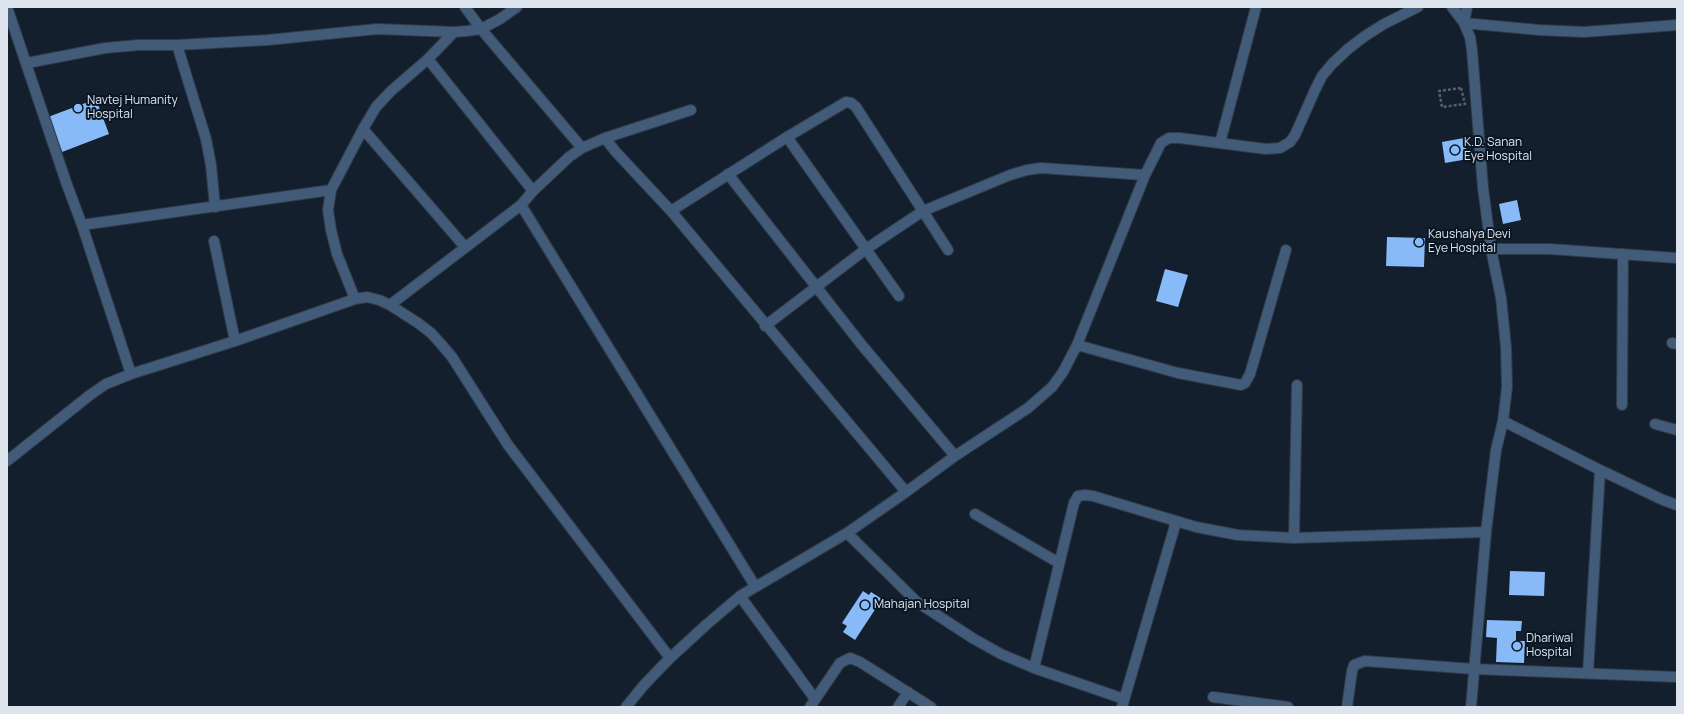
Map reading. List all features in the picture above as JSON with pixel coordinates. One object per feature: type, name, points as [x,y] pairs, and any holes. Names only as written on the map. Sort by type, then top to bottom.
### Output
[{"type":"street","points":[[7,7],[131,374]]},
{"type":"street","points":[[465,7],[481,29],[582,148]]},
{"type":"street","points":[[27,63],[105,48],[140,45],[177,45],[268,40],[377,29],[454,32],[481,29],[500,19],[516,7]]},
{"type":"street","points":[[1220,143],[1256,7]]},
{"type":"street","points":[[626,707],[644,685],[670,658],[740,596],[847,533],[955,456],[1028,408],[1052,387],[1063,372],[1077,345],[1145,175],[1161,143],[1169,138],[1180,138],[1266,149],[1280,148],[1290,142],[1300,128],[1322,76],[1332,64],[1365,36],[1384,24],[1418,7]]},
{"type":"street","points":[[1452,7],[1464,23],[1470,36],[1483,188],[1491,249],[1501,298],[1506,348],[1507,387],[1503,421],[1496,450],[1486,532],[1471,707]]},
{"type":"street","points":[[1464,23],[1467,7]]},
{"type":"street","points":[[1464,23],[1584,32],[1677,25]]},
{"type":"street","points":[[354,299],[337,254],[331,230],[328,210],[331,190],[376,107],[391,91],[428,59],[454,32]]},
{"type":"street","points":[[177,45],[206,139],[211,165],[215,207]]},
{"type":"street","points":[[428,59],[533,191]]},
{"type":"street","points":[[671,211],[787,137],[846,102],[851,103],[948,250]]},
{"type":"street","points":[[390,305],[521,206],[533,191],[569,157],[582,148],[605,138],[691,110]]},
{"type":"street","points":[[363,129],[465,247]]},
{"type":"street","points":[[787,137],[899,296]]},
{"type":"street","points":[[605,138],[615,151],[671,211],[765,326],[906,492]]},
{"type":"street","points":[[765,326],[866,249],[923,211],[1010,175],[1027,170],[1055,168],[1145,175]]},
{"type":"street","points":[[728,174],[816,287],[955,456]]},
{"type":"street","points":[[82,226],[331,190]]},
{"type":"street","points":[[521,206],[755,586]]},
{"type":"street","points":[[214,241],[235,341]]},
{"type":"street","points":[[1491,249],[1550,249],[1677,258]]},
{"type":"street","points":[[1077,345],[1178,373],[1241,385],[1245,383],[1250,374],[1286,250]]},
{"type":"street","points":[[1622,405],[1623,254]]},
{"type":"street","points":[[7,461],[106,384],[131,374],[235,341],[354,299],[367,297],[378,300],[390,305],[431,332],[452,357],[508,445],[670,658]]},
{"type":"street","points":[[1294,538],[1297,385]]},
{"type":"street","points":[[1503,421],[1600,470],[1663,500],[1677,505]]},
{"type":"street","points":[[1655,424],[1677,430]]},
{"type":"street","points":[[1588,673],[1600,470]]},
{"type":"street","points":[[1034,668],[1074,502],[1078,496],[1085,494],[1202,529],[1238,535],[1294,538],[1486,532]]},
{"type":"street","points":[[975,514],[1059,563]]},
{"type":"street","points":[[847,533],[917,602],[974,639],[1001,654],[1123,703],[1176,522]]},
{"type":"street","points":[[740,596],[813,703],[840,663],[850,658],[860,662],[931,707]]},
{"type":"street","points":[[1347,707],[1352,671],[1354,665],[1359,662],[1474,669],[1677,678]]},
{"type":"street","points":[[898,707],[908,692]]},
{"type":"street","points":[[1213,697],[1288,707]]},
{"type":"path","points":[[1462,88],[1465,104],[1442,107],[1439,91],[1462,88]]},
{"type":"building","points":[[96,99],[109,134],[62,152],[48,117]]},
{"type":"building","points":[[1464,138],[1468,159],[1445,163],[1442,142]]},
{"type":"building","points":[[1517,200],[1521,220],[1503,224],[1499,204]]},
{"type":"building","points":[[1387,237],[1425,238],[1424,267],[1386,266]]},
{"type":"building","points":[[1165,269],[1188,275],[1178,307],[1156,301]]},
{"type":"building","points":[[1510,571],[1545,572],[1544,596],[1509,595]]},
{"type":"building","points":[[863,591],[869,595],[871,592],[882,599],[855,640],[843,632],[847,626],[842,623]]},
{"type":"building","points":[[1487,620],[1522,621],[1521,631],[1516,631],[1516,641],[1525,641],[1524,663],[1496,662],[1497,638],[1486,637]]},
{"type":"place","name":"Navtej Humanity Hospital","points":[[78,108]]},
{"type":"place","name":"K.D. Sanan Eye Hospital","points":[[1455,150]]},
{"type":"place","name":"Kaushalya Devi Eye Hospital","points":[[1419,242]]},
{"type":"place","name":"Mahajan Hospital","points":[[865,605]]},
{"type":"place","name":"Dhariwal Hospital","points":[[1517,646]]}]
